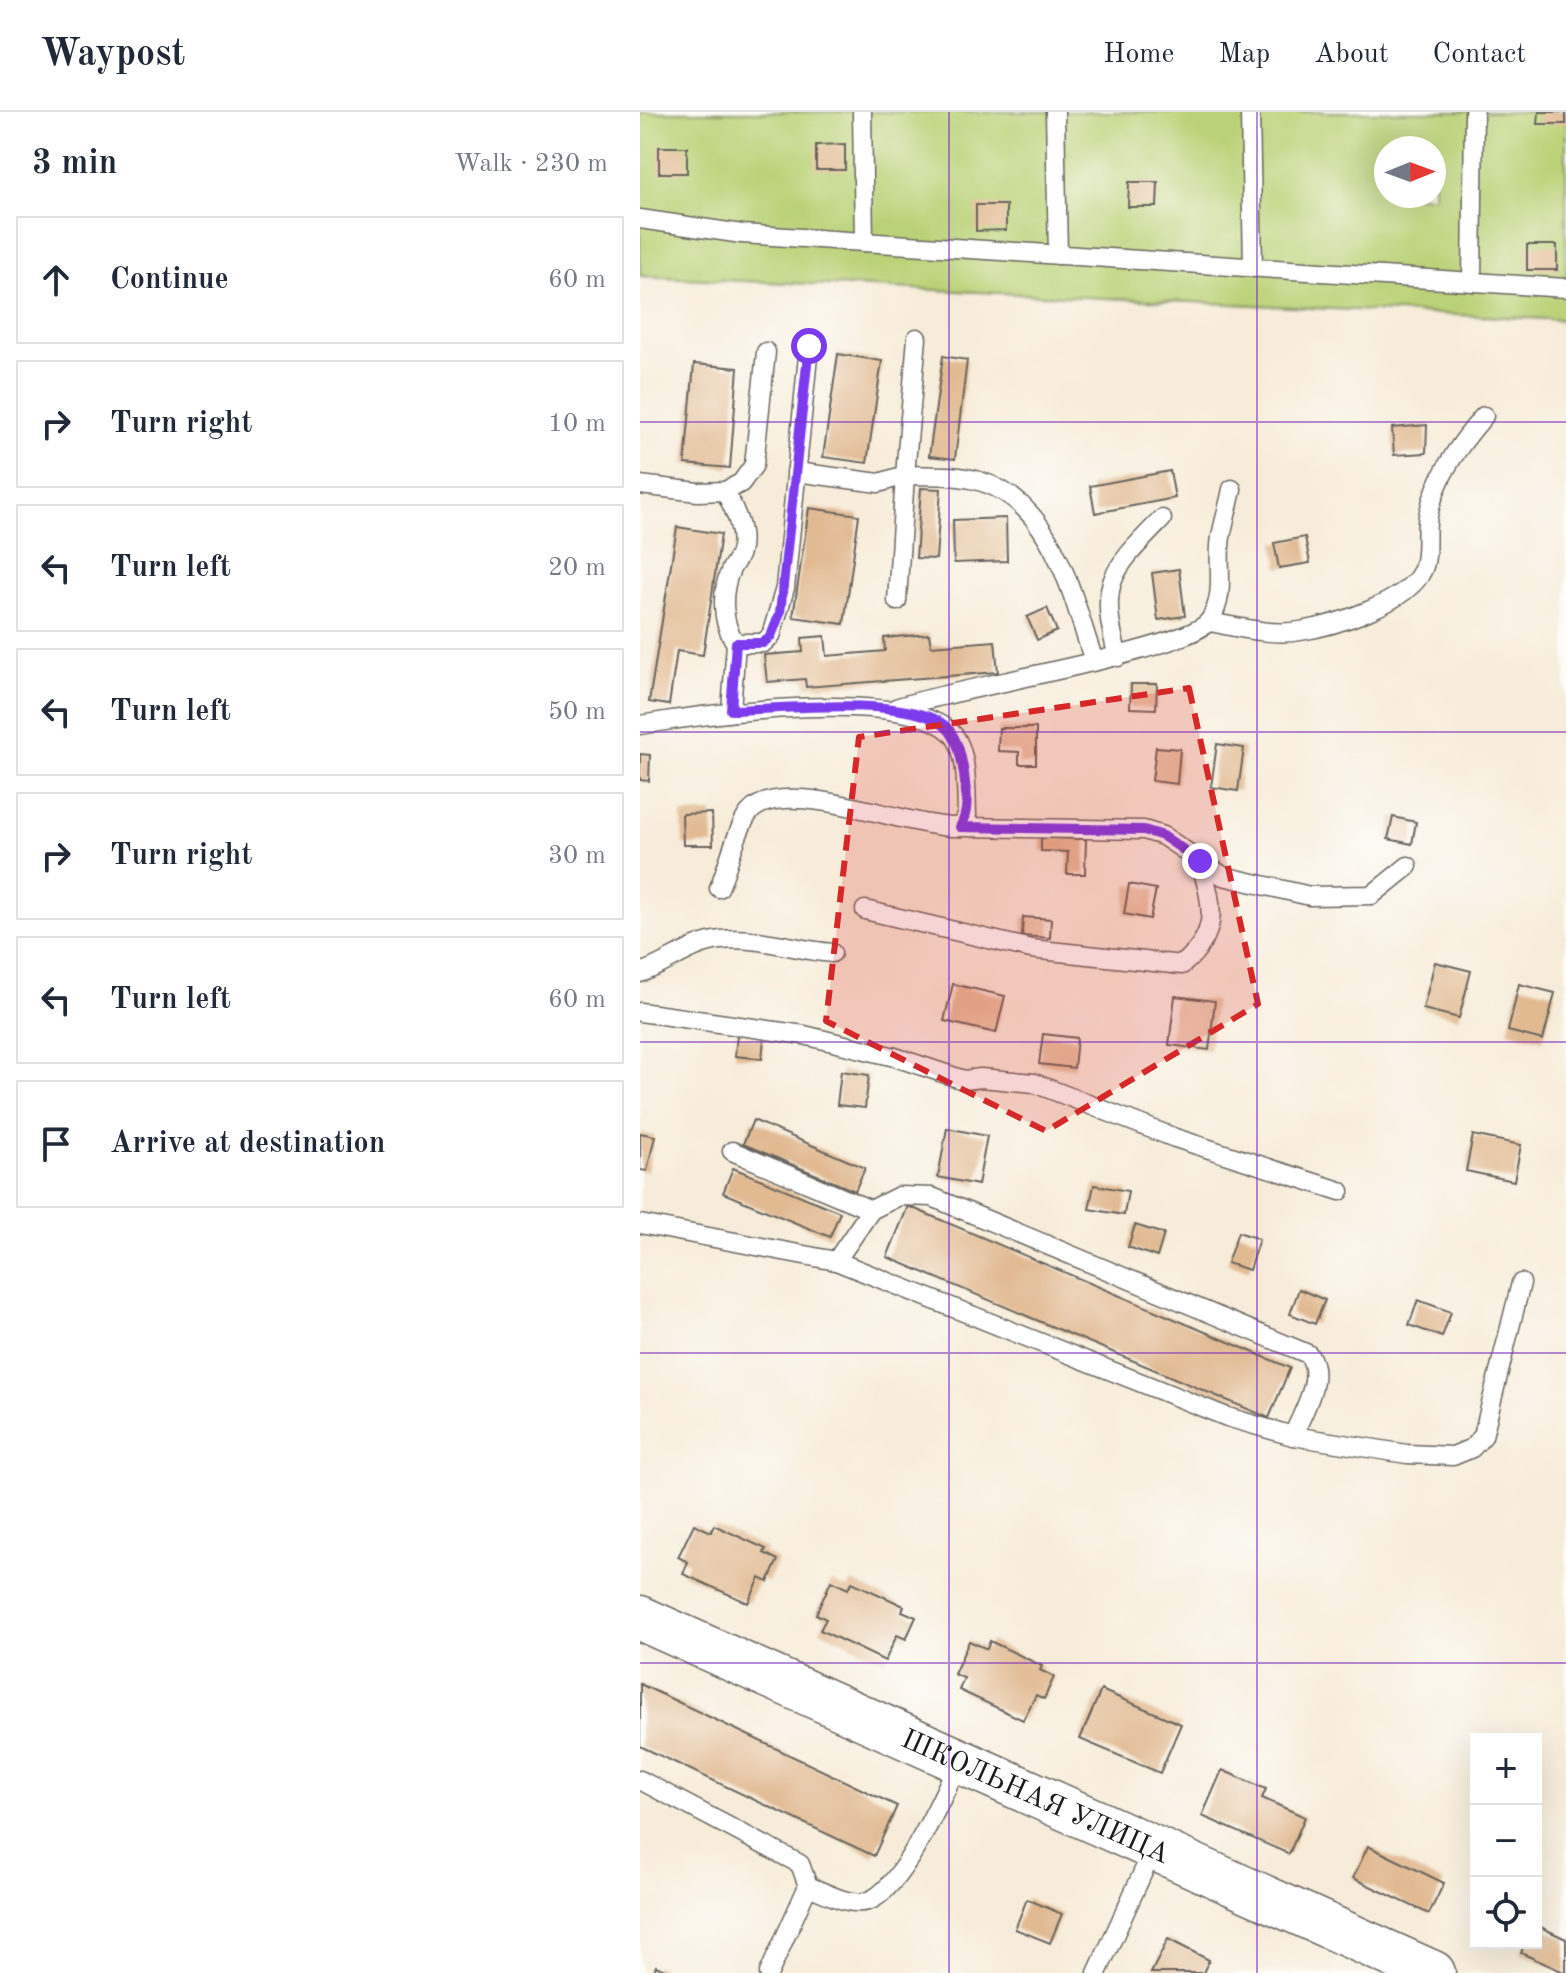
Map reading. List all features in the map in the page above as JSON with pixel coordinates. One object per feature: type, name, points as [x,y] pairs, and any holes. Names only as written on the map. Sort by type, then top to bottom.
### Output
[{"type":"street","name":"ШКОЛЬНАЯ УЛИЦА","points":[[640,1618],[1433,1973]]},
{"type":"lane","points":[[862,112],[864,242]]},
{"type":"lane","points":[[1055,112],[1058,255]]},
{"type":"lane","points":[[1250,112],[1253,268]]},
{"type":"lane","points":[[1472,282],[1474,112]]},
{"type":"lane","points":[[640,219],[742,234],[1566,288]]},
{"type":"lane","points":[[897,601],[917,338]]},
{"type":"lane","points":[[736,643],[763,643],[771,636],[780,613],[809,346]]},
{"type":"lane","points":[[640,485],[698,492],[725,491],[741,483],[754,465],[766,352]]},
{"type":"lane","points":[[1209,622],[1265,631],[1300,631],[1396,601],[1415,585],[1425,567],[1428,518],[1440,480],[1458,445],[1484,416]]},
{"type":"lane","points":[[796,472],[850,482],[879,483],[905,475],[958,476],[1005,491],[1045,532],[1094,661]]},
{"type":"lane","points":[[640,725],[731,710],[896,708],[1118,657],[1194,634],[1209,622],[1218,602],[1220,540],[1232,489]]},
{"type":"lane","points":[[725,491],[741,538],[740,554],[730,571],[725,606],[728,632],[736,643],[731,710]]},
{"type":"lane","points":[[1118,657],[1109,624],[1109,584],[1120,562],[1162,519]]},
{"type":"lane","points":[[896,708],[940,721],[957,739],[967,815],[960,827]]},
{"type":"lane","points":[[719,888],[749,813],[762,805],[797,799],[848,804],[944,828],[1144,830],[1163,836],[1223,876],[1310,896],[1372,895],[1408,866]]},
{"type":"lane","points":[[865,910],[1031,949],[1182,965],[1198,951],[1211,922],[1210,896],[1200,861]]},
{"type":"lane","points":[[640,973],[659,967],[685,951],[720,940],[760,941],[797,951],[832,953]]},
{"type":"lane","points":[[640,1012],[804,1035],[895,1057],[964,1080],[981,1078],[1034,1083],[1175,1138],[1340,1191]]},
{"type":"lane","points":[[732,1151],[871,1210]]},
{"type":"lane","points":[[836,1261],[871,1210],[899,1196],[932,1197],[1308,1354],[1315,1362],[1316,1376],[1293,1436]]},
{"type":"lane","points":[[640,1224],[836,1261],[1227,1417],[1293,1436],[1407,1454],[1453,1456],[1472,1448],[1483,1436],[1521,1283]]},
{"type":"lane","points":[[808,1886],[852,1903],[879,1896],[903,1866],[959,1760]]},
{"type":"lane","points":[[640,1780],[800,1864],[808,1886],[769,1973]]},
{"type":"lane","points":[[1097,1973],[1154,1847]]},
{"type":"highlighted area","points":[[1189,688],[1258,1004],[1046,1131],[826,1021],[859,737]]},
{"type":"green space","points":[[640,112],[1566,112],[1566,320],[640,276]]},
{"type":"building","points":[[1539,112],[1566,112],[1566,124],[1538,124]]},
{"type":"building","points":[[845,144],[845,170],[816,170],[816,145]]},
{"type":"building","points":[[659,147],[687,147],[687,173],[659,173]]},
{"type":"building","points":[[1129,182],[1158,182],[1157,207],[1128,207]]},
{"type":"building","points":[[976,205],[1006,205],[1006,230],[976,231]]},
{"type":"building","points":[[1527,245],[1557,245],[1557,270],[1527,270]]},
{"type":"building","points":[[838,354],[882,361],[867,463],[823,457]]},
{"type":"building","points":[[943,356],[967,360],[955,459],[929,456]]},
{"type":"building","points":[[694,364],[738,368],[730,468],[685,464]]},
{"type":"building","points":[[1427,425],[1426,453],[1394,455],[1392,428]]},
{"type":"building","points":[[1170,471],[1175,498],[1095,513],[1090,486]]},
{"type":"building","points":[[921,488],[941,489],[936,559],[916,558]]},
{"type":"building","points":[[809,508],[859,515],[844,624],[793,617]]},
{"type":"building","points":[[1006,518],[1007,561],[954,563],[953,520]]},
{"type":"building","points":[[677,527],[721,534],[703,655],[677,651],[669,705],[649,702]]},
{"type":"building","points":[[1305,537],[1310,563],[1279,568],[1274,543]]},
{"type":"building","points":[[1179,569],[1185,616],[1158,620],[1152,573]]},
{"type":"building","points":[[1047,608],[1057,631],[1037,640],[1027,617]]},
{"type":"building","points":[[929,634],[931,646],[995,641],[998,672],[806,687],[805,679],[767,682],[764,655],[803,652],[802,638],[825,636],[827,656],[885,651],[884,638]]},
{"type":"building","points":[[1131,684],[1157,684],[1156,709],[1130,708]]},
{"type":"building","points":[[999,728],[1036,728],[1036,764],[1019,764],[1019,752],[998,751]]},
{"type":"building","points":[[1217,744],[1244,748],[1238,791],[1211,787]]},
{"type":"building","points":[[1156,747],[1180,749],[1177,784],[1152,781]]},
{"type":"building","points":[[640,754],[650,755],[649,781],[640,780]]},
{"type":"building","points":[[712,813],[713,845],[683,845],[682,814]]},
{"type":"building","points":[[1393,817],[1416,822],[1412,844],[1388,839]]},
{"type":"building","points":[[1041,838],[1086,839],[1085,874],[1067,874],[1068,852],[1041,851]]},
{"type":"building","points":[[1129,884],[1156,889],[1150,919],[1124,914]]},
{"type":"building","points":[[1023,917],[1051,919],[1050,938],[1022,936]]},
{"type":"building","points":[[1435,962],[1471,971],[1459,1018],[1423,1009]]},
{"type":"building","points":[[953,984],[1005,996],[996,1033],[944,1021]]},
{"type":"building","points":[[1519,984],[1555,993],[1543,1040],[1508,1031]]},
{"type":"building","points":[[1175,996],[1215,1001],[1209,1050],[1169,1045]]},
{"type":"building","points":[[1043,1034],[1077,1038],[1074,1068],[1039,1064]]},
{"type":"building","points":[[737,1035],[764,1038],[762,1059],[735,1056]]},
{"type":"building","points":[[841,1071],[869,1075],[865,1108],[837,1105]]},
{"type":"building","points":[[753,1120],[865,1168],[855,1191],[743,1144]]},
{"type":"building","points":[[947,1128],[987,1136],[978,1185],[938,1177]]},
{"type":"building","points":[[640,1133],[655,1136],[647,1171],[640,1170]]},
{"type":"building","points":[[1473,1135],[1521,1145],[1514,1181],[1466,1171]]},
{"type":"building","points":[[733,1168],[840,1212],[830,1237],[723,1193]]},
{"type":"building","points":[[1094,1185],[1128,1191],[1124,1215],[1089,1209]]},
{"type":"building","points":[[908,1206],[1290,1368],[1269,1418],[887,1257]]},
{"type":"building","points":[[1135,1225],[1164,1234],[1157,1257],[1128,1247]]},
{"type":"building","points":[[1238,1232],[1259,1239],[1249,1270],[1227,1263]]},
{"type":"building","points":[[1299,1289],[1325,1300],[1315,1324],[1290,1314]]},
{"type":"building","points":[[1418,1300],[1451,1312],[1442,1337],[1409,1325]]},
{"type":"building","points":[[694,1524],[711,1532],[714,1525],[766,1549],[764,1553],[778,1560],[768,1582],[760,1578],[748,1603],[683,1574],[688,1562],[678,1557]]},
{"type":"building","points":[[831,1581],[848,1589],[852,1582],[904,1606],[902,1611],[916,1617],[906,1639],[897,1635],[885,1661],[820,1630],[826,1619],[816,1614]]},
{"type":"building","points":[[969,1641],[987,1649],[990,1641],[1042,1666],[1040,1670],[1054,1677],[1044,1699],[1036,1695],[1023,1720],[959,1690],[964,1678],[954,1674]]},
{"type":"building","points":[[640,1684],[897,1806],[874,1856],[640,1746]]},
{"type":"building","points":[[1101,1690],[1181,1724],[1160,1773],[1080,1739]]},
{"type":"building","points":[[1222,1770],[1266,1789],[1262,1798],[1305,1817],[1289,1854],[1202,1816]]},
{"type":"building","points":[[1368,1846],[1444,1883],[1429,1914],[1353,1878]]},
{"type":"building","points":[[1027,1899],[1062,1914],[1050,1943],[1015,1929]]},
{"type":"building","points":[[1542,1928],[1566,1939],[1566,1973],[1521,1953],[1523,1949],[1542,1949]]},
{"type":"building","points":[[1168,1939],[1209,1960],[1203,1973],[1151,1973]]},
{"type":"building","points":[[656,1966],[671,1973],[653,1973]]},
{"type":"route","points":[[809,346],[780,613],[771,636],[763,643],[736,643],[731,710],[896,708],[940,721],[957,739],[967,815],[960,827],[1144,830],[1163,836],[1200,861]]}]
